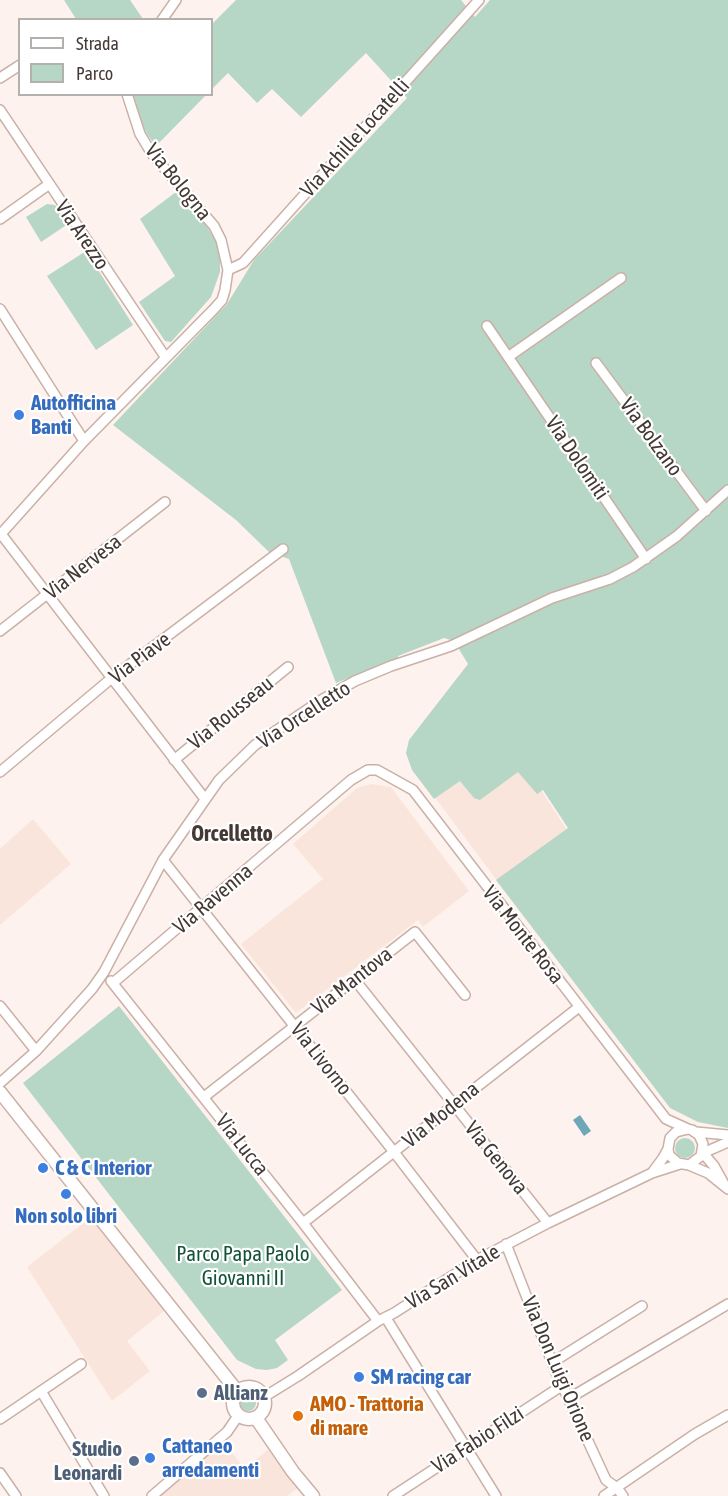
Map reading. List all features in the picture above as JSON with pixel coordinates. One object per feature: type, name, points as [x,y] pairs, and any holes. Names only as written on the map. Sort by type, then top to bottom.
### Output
[{"type":"street","points":[[163,18],[176,0]]},
{"type":"street","name":"Via Achille Locatelli","points":[[228,270],[243,263],[479,0]]},
{"type":"street","points":[[0,78],[18,66]]},
{"type":"street","name":"Via Bologna","points":[[128,96],[140,134],[152,154],[214,226],[226,253],[228,270]]},
{"type":"street","name":"Via Arezzo","points":[[0,110],[48,185],[166,358]]},
{"type":"street","points":[[0,219],[48,185]]},
{"type":"street","points":[[205,799],[113,677],[0,535],[84,441],[222,300],[228,270]]},
{"type":"street","points":[[508,357],[621,278]]},
{"type":"street","points":[[0,309],[84,441]]},
{"type":"street","name":"Via Dolomiti","points":[[487,326],[646,559]]},
{"type":"street","name":"Via Bolzano","points":[[596,363],[706,511]]},
{"type":"street","name":"Via Orcelletto","points":[[0,1083],[71,1015],[104,972],[163,860],[205,799],[236,762],[255,745],[323,699],[355,681],[451,646],[552,598],[610,579],[646,559],[677,536],[728,490]]},
{"type":"street","name":"Via Nervesa","points":[[0,631],[165,502]]},
{"type":"street","name":"Via Piave","points":[[0,772],[113,677],[284,549]]},
{"type":"street","name":"Via Rousseau","points":[[174,760],[288,667]]},
{"type":"street","name":"Via Ravenna","points":[[113,983],[346,785],[368,770]]},
{"type":"street","name":"Via Monte Rosa","points":[[368,770],[377,770],[413,790],[666,1119],[692,1131]]},
{"type":"street","name":"Via Livorno","points":[[163,860],[477,1260]]},
{"type":"street","name":"Via Mantova","points":[[204,1097],[415,932],[465,995]]},
{"type":"street","name":"Via Lucca","points":[[104,972],[382,1319],[496,1496]]},
{"type":"street","name":"Via Genova","points":[[355,980],[548,1222]]},
{"type":"street","points":[[0,1006],[36,1051]]},
{"type":"street","name":"Via Modena","points":[[303,1223],[579,1007]]},
{"type":"street","points":[[0,1092],[237,1391]]},
{"type":"street","points":[[666,1119],[668,1146],[673,1159],[726,1186]]},
{"type":"street","points":[[668,1146],[676,1132],[692,1131],[728,1135]]},
{"type":"street","points":[[692,1131],[702,1141],[703,1153],[726,1186]]},
{"type":"street","points":[[684,1164],[698,1160],[703,1153],[728,1142]]},
{"type":"street","name":"Via San Vitale","points":[[652,1173],[668,1146]]},
{"type":"street","name":"Via San Vitale","points":[[264,1397],[477,1260],[548,1222],[614,1193],[652,1173],[684,1164]]},
{"type":"street","name":"Via Don Luigi Orione","points":[[506,1244],[568,1399],[606,1480],[620,1492]]},
{"type":"street","points":[[568,1399],[728,1304]]},
{"type":"street","points":[[553,1362],[642,1306]]},
{"type":"street","points":[[0,1419],[81,1364]]},
{"type":"street","name":"Via Fabio Filzi","points":[[393,1496],[563,1385]]},
{"type":"street","points":[[247,1387],[261,1392],[264,1397],[264,1410],[256,1418],[249,1420],[238,1416],[232,1406],[232,1400],[237,1391],[247,1387]]},
{"type":"street","points":[[41,1391],[104,1496]]},
{"type":"street","points":[[604,1496],[620,1492],[695,1434],[728,1415]]},
{"type":"street","points":[[152,1496],[227,1432],[238,1416]]},
{"type":"street","points":[[256,1418],[293,1472],[313,1496]]},
{"type":"street","points":[[1,1477],[16,1496]]},
{"type":"shaded area","points":[[508,749],[536,792],[541,790],[567,830],[538,915],[528,922],[433,795]]},
{"type":"shaded area","points":[[371,784],[391,787],[469,891],[423,927],[418,920],[296,1013],[241,944],[323,879],[293,844],[357,788]]},
{"type":"shaded area","points":[[33,819],[71,864],[0,925],[0,849]]},
{"type":"shaded area","points":[[95,1214],[169,1307],[127,1341],[150,1371],[112,1401],[27,1267]]},
{"type":"shaded area","points":[[222,1439],[244,1469],[274,1445],[302,1485],[287,1496],[154,1496]]},
{"type":"green space","points":[[64,0],[130,0],[142,18],[75,18]]},
{"type":"green space","points":[[236,0],[461,0],[475,17],[490,0],[728,0],[728,1128],[698,1122],[670,1108],[496,880],[568,828],[543,790],[537,794],[518,772],[480,800],[474,798],[460,781],[434,799],[412,770],[406,753],[409,740],[468,664],[454,641],[444,638],[336,683],[289,559],[269,552],[236,520],[113,425],[227,304],[254,260],[407,98],[366,53],[301,117],[272,89],[257,103],[228,73],[213,88],[213,23]]},
{"type":"green space","points":[[125,96],[205,96],[156,146]]},
{"type":"green space","points":[[176,192],[204,222],[217,243],[220,272],[211,297],[171,342],[165,341],[139,302],[175,276],[140,219]]},
{"type":"green space","points":[[47,204],[55,205],[68,224],[41,242],[26,217]]},
{"type":"green space","points":[[86,251],[133,325],[96,350],[47,276]]},
{"type":"green space","name":"Parco Papa Paolo Giovanni II","points":[[119,1006],[342,1290],[275,1340],[288,1360],[277,1368],[256,1369],[237,1360],[23,1083]]},
{"type":"green space","points":[[685,1138],[692,1141],[695,1148],[692,1155],[685,1158],[678,1155],[675,1148],[678,1141]]},
{"type":"green space","points":[[245,1395],[251,1395],[256,1403],[254,1409],[245,1411],[240,1406],[240,1400]]},
{"type":"water","points":[[580,1115],[591,1131],[584,1136],[573,1120]]},
{"type":"place","name":"Autofficina Banti","points":[[19,415]]},
{"type":"place","name":"C & C Interior","points":[[43,1168]]},
{"type":"place","name":"Non solo libri","points":[[66,1194]]},
{"type":"place","name":"SM racing car","points":[[359,1377]]},
{"type":"place","name":"Allianz","points":[[202,1393]]},
{"type":"place","name":"AMO - Trattoria di mare","points":[[298,1416]]},
{"type":"place","name":"Cattaneo arredamenti","points":[[150,1458]]},
{"type":"place","name":"Studio Leonardi","points":[[134,1461]]},
{"type":"district","name":"Orcelletto","points":[[232,834]]}]
